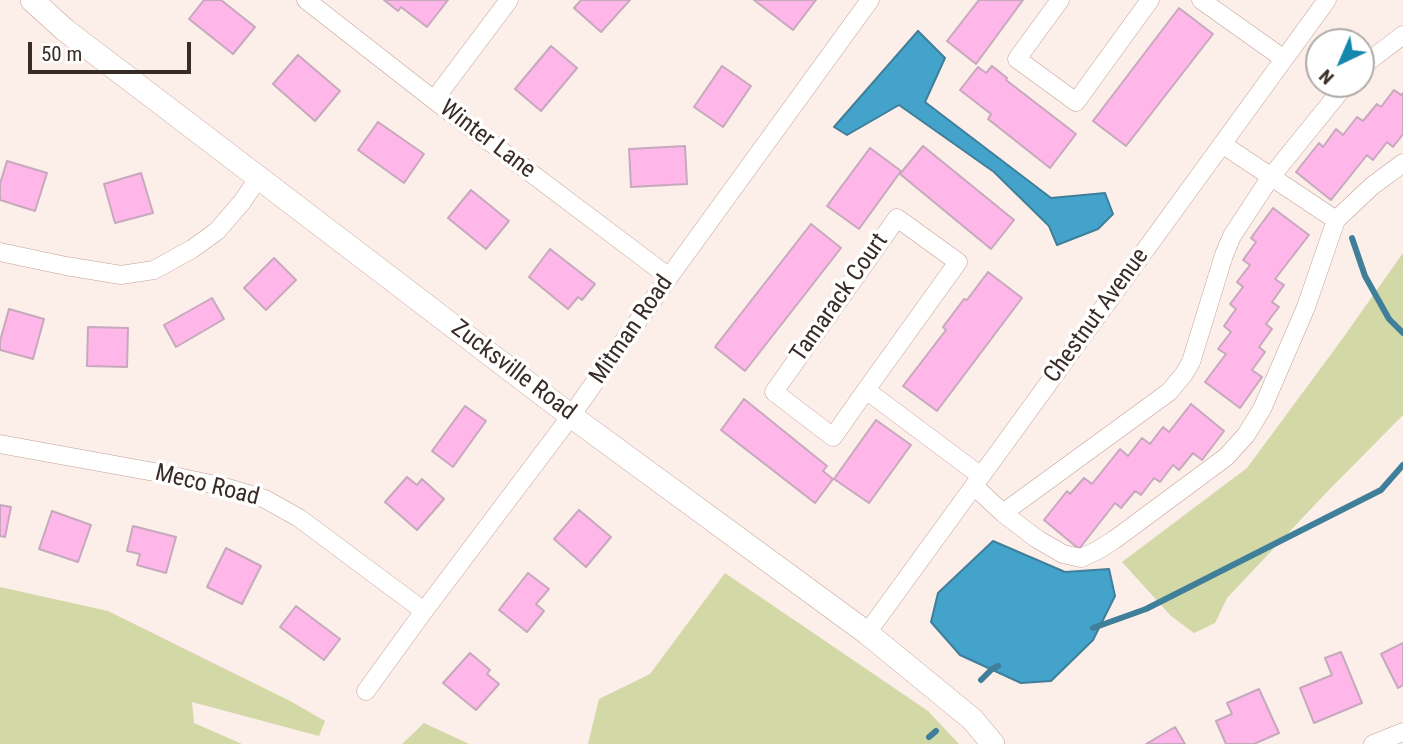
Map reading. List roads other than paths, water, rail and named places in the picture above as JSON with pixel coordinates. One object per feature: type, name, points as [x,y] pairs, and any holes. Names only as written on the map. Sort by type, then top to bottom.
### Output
[{"type":"street","name":"Zucksville Road","points":[[32,0],[65,30],[571,416],[867,633],[972,719],[993,744]]},
{"type":"street","name":"Winter Lane","points":[[306,0],[669,277]]},
{"type":"street","points":[[434,100],[509,0]]},
{"type":"street","name":"Mitman Road","points":[[366,691],[571,416],[870,0]]},
{"type":"street","points":[[1060,0],[1017,59],[1076,102],[1150,0]]},
{"type":"street","points":[[1201,0],[1284,59]]},
{"type":"street","name":"Chestnut Avenue","points":[[867,633],[1327,0]]},
{"type":"street","points":[[1375,56],[1403,35]]},
{"type":"street","points":[[1003,513],[1154,404],[1184,374],[1197,346],[1232,236],[1270,177],[1335,98]]},
{"type":"street","points":[[1222,144],[1336,220]]},
{"type":"street","points":[[866,390],[977,481],[1003,513],[1037,540],[1063,554],[1081,558],[1114,540],[1226,457],[1246,435],[1262,409],[1306,307],[1336,220],[1372,186],[1403,163]]},
{"type":"street","points":[[0,252],[121,275],[154,270],[192,249],[217,231],[259,177]]},
{"type":"street","name":"Tamarack Court","points":[[897,218],[958,262],[866,390],[833,437],[774,392],[897,218]]},
{"type":"street","name":"Meco Road","points":[[0,444],[166,474],[265,499],[299,518],[424,611]]},
{"type":"street","points":[[1373,744],[1403,732]]},
{"type":"water","points":[[918,31],[945,58],[925,102],[1051,198],[1105,193],[1113,214],[1098,229],[1057,245],[1049,226],[994,172],[899,105],[847,135],[834,127]]},
{"type":"water","points":[[993,541],[1065,572],[1109,569],[1115,596],[1093,640],[1051,681],[1021,683],[960,655],[931,622],[938,593]]},
{"type":"waterway","points":[[1352,238],[1365,276],[1389,319],[1403,333]]},
{"type":"waterway","points":[[1093,628],[1146,609],[1381,490],[1403,465]]},
{"type":"waterway","points":[[981,680],[998,666]]},
{"type":"waterway","points":[[929,737],[936,731]]}]
